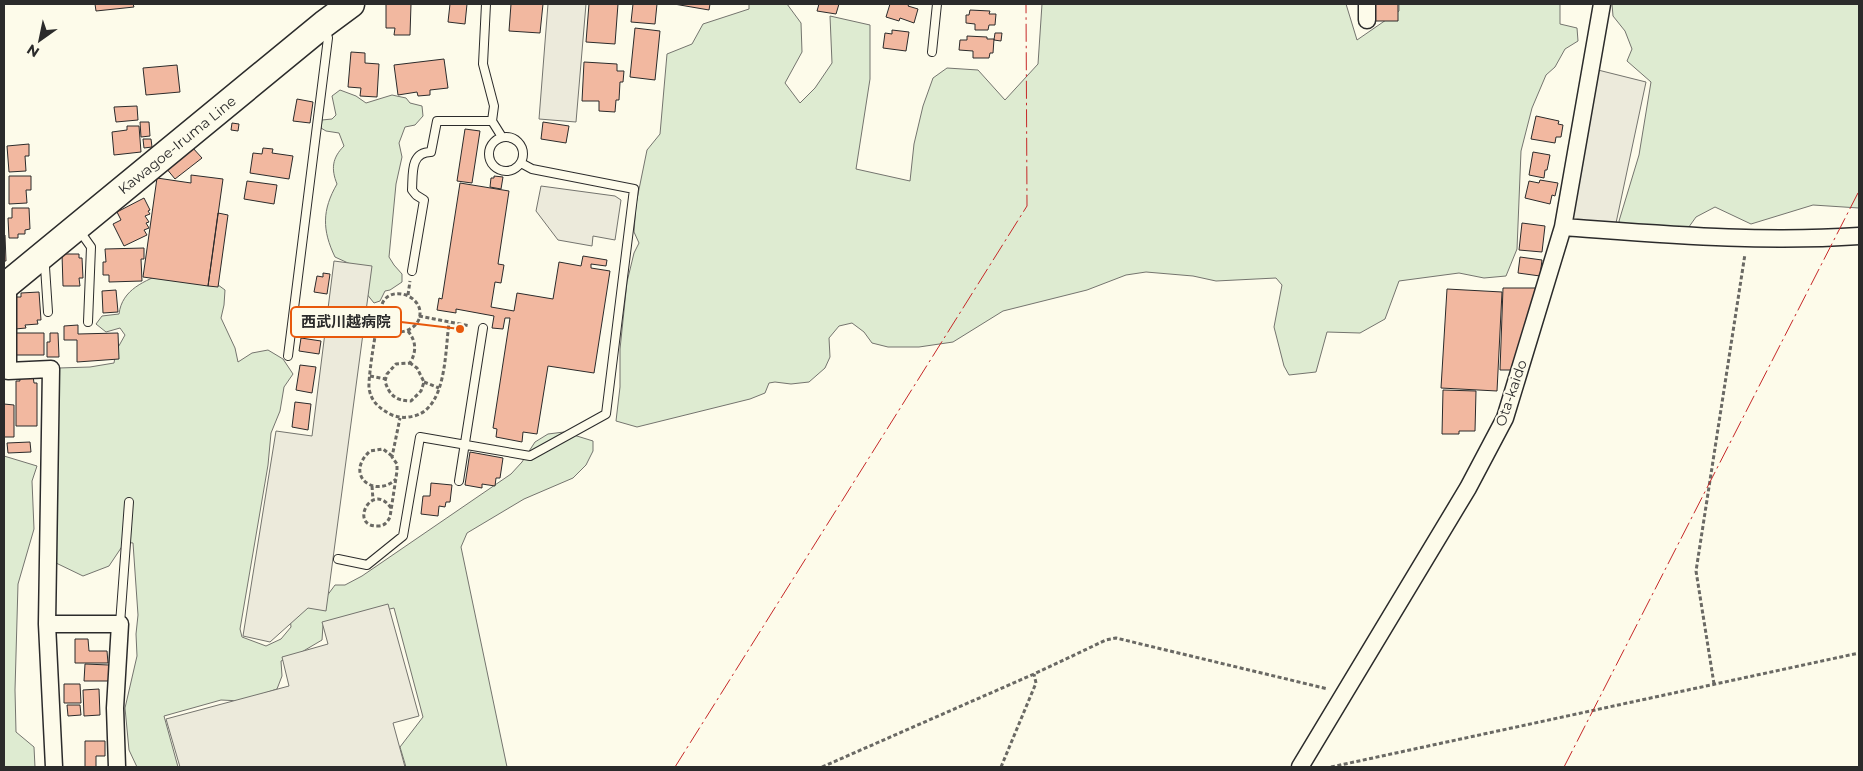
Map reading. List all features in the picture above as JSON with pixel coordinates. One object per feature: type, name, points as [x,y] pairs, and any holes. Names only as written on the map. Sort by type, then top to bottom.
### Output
[{"type":"main road","name":"Kawagoe-Iruma Line","points":[[6,286],[324,24],[351,4]]},
{"type":"street","points":[[1367,4],[1367,20]]},
{"type":"street","name":"Ota-kaido","points":[[1300,767],[1468,488],[1505,418],[1563,227],[1602,4]]},
{"type":"street","points":[[1563,227],[1747,239],[1807,240],[1859,236]]},
{"type":"street","points":[[6,286],[8,371],[51,369],[47,624],[54,767]]},
{"type":"street","points":[[47,624],[120,624],[115,708],[117,767]]},
{"type":"lane","points":[[486,4],[483,64],[494,106],[492,121],[502,137]]},
{"type":"lane","points":[[932,52],[937,4]]},
{"type":"lane","points":[[288,356],[328,38],[324,24]]},
{"type":"lane","points":[[412,271],[424,200],[412,190],[415,161],[418,155],[424,152],[431,152],[437,121],[492,121]]},
{"type":"lane","points":[[508,137],[520,143],[523,156],[521,163],[516,168],[504,171],[492,164],[489,152],[496,140],[508,137]]},
{"type":"lane","points":[[338,559],[367,565],[403,536],[420,436],[530,456],[606,414],[634,188],[532,169],[521,163]]},
{"type":"lane","points":[[76,227],[91,247],[88,322]]},
{"type":"lane","points":[[38,258],[45,267],[48,312]]},
{"type":"lane","points":[[459,481],[483,328]]},
{"type":"lane","points":[[120,624],[129,502]]},
{"type":"path","points":[[1714,684],[1696,571],[1747,239]]},
{"type":"path","points":[[378,321],[390,330],[399,333],[408,331],[415,325],[420,316],[420,311],[415,301],[408,295],[392,294],[383,302],[378,321],[369,387],[374,403],[381,410],[400,418],[423,414],[438,396],[449,323]]},
{"type":"path","points":[[420,316],[483,328]]},
{"type":"path","points":[[408,331],[413,337],[415,351],[410,363]]},
{"type":"path","points":[[424,382],[417,396],[410,401],[403,401],[391,395],[387,389],[386,379],[387,374],[396,364],[410,363],[417,368],[424,382],[439,388]]},
{"type":"path","points":[[370,376],[386,379]]},
{"type":"path","points":[[392,456],[400,418]]},
{"type":"path","points":[[391,508],[380,499],[373,500],[365,506],[363,513],[365,519],[369,524],[381,526],[387,522],[391,508],[396,478],[396,464],[392,456],[383,449],[370,451],[363,458],[359,469],[361,477],[368,484],[384,486],[392,483],[396,478]]},
{"type":"path","points":[[372,486],[373,500]]},
{"type":"path","points":[[822,767],[1034,674],[1106,640],[1116,638],[1344,693]]},
{"type":"path","points":[[1330,767],[1859,653]]},
{"type":"path","points":[[1001,767],[1036,684],[1034,674]]},
{"type":"green space","points":[[749,4],[787,4],[801,23],[802,52],[785,83],[800,103],[815,88],[832,63],[830,16],[870,25],[870,79],[856,169],[910,181],[914,144],[923,106],[933,78],[947,68],[978,70],[1005,100],[1038,64],[1042,4],[1346,4],[1357,40],[1399,11],[1399,4],[1560,4],[1560,24],[1577,28],[1578,41],[1565,49],[1555,67],[1546,75],[1532,108],[1521,151],[1517,249],[1506,276],[1484,278],[1459,273],[1399,281],[1385,319],[1360,333],[1327,332],[1316,372],[1289,375],[1284,366],[1274,327],[1282,285],[1276,278],[1216,281],[1193,276],[1146,272],[1126,275],[1087,290],[1003,311],[953,342],[919,347],[888,347],[872,343],[864,332],[852,323],[839,326],[829,338],[830,357],[825,368],[809,382],[791,384],[769,383],[765,393],[750,399],[637,427],[616,421],[620,387],[620,349],[627,282],[634,253],[639,243],[634,232],[636,204],[647,150],[660,134],[667,54],[692,44],[703,24],[749,9]]},
{"type":"green space","points":[[1612,4],[1859,4],[1859,208],[1813,205],[1751,224],[1715,207],[1696,217],[1686,231],[1625,239],[1619,221],[1639,155],[1651,82],[1627,61],[1632,49],[1625,31],[1613,16]]},
{"type":"green space","points":[[340,90],[356,96],[366,103],[392,95],[406,98],[410,103],[422,106],[423,116],[415,125],[405,127],[399,143],[402,157],[396,184],[389,257],[402,274],[402,282],[385,291],[380,301],[374,303],[366,293],[359,268],[335,257],[326,229],[326,211],[337,184],[333,169],[335,159],[344,146],[339,133],[326,131],[321,128],[322,120],[332,119],[336,115],[332,96]]},
{"type":"green space","points":[[166,272],[203,274],[225,290],[221,318],[235,348],[238,362],[252,353],[268,350],[283,359],[293,374],[284,387],[280,411],[271,433],[268,465],[240,629],[242,637],[266,646],[281,639],[291,627],[290,617],[294,609],[321,604],[335,585],[345,585],[362,576],[511,474],[522,462],[535,442],[548,434],[564,432],[593,441],[593,451],[586,465],[573,478],[524,499],[467,533],[461,547],[507,767],[406,767],[400,747],[423,717],[394,608],[323,625],[322,640],[300,653],[281,661],[282,676],[277,689],[242,701],[221,700],[164,716],[178,767],[137,767],[129,750],[125,708],[137,656],[136,634],[138,615],[133,543],[125,542],[109,566],[83,576],[54,562],[59,368],[90,367],[114,363],[116,351],[125,335],[120,328],[106,332],[96,324],[102,316],[119,314],[125,298],[136,287]]},
{"type":"green space","points":[[4,456],[37,466],[32,481],[34,529],[18,584],[15,690],[16,732],[34,747],[35,767],[4,767]]},
{"type":"shaded area","points":[[548,4],[586,4],[576,122],[539,119]]},
{"type":"shaded area","points":[[1598,70],[1646,82],[1616,223],[1570,221]]},
{"type":"shaded area","points":[[541,186],[615,196],[621,200],[615,240],[593,236],[592,246],[558,240],[536,211]]},
{"type":"shaded area","points":[[334,261],[372,266],[326,611],[308,608],[270,642],[243,636],[276,431],[312,436]]},
{"type":"shaded area","points":[[388,604],[419,716],[393,723],[405,767],[180,767],[166,719],[289,686],[282,657],[328,644],[322,622]]},
{"type":"building","points":[[95,4],[133,4],[134,7],[96,11]]},
{"type":"building","points":[[386,4],[411,4],[410,35],[394,35],[395,28],[386,28]]},
{"type":"building","points":[[450,4],[467,4],[465,24],[448,22]]},
{"type":"building","points":[[511,4],[543,4],[540,33],[509,31]]},
{"type":"building","points":[[589,4],[618,4],[615,44],[586,42]]},
{"type":"building","points":[[633,4],[657,4],[655,24],[631,22]]},
{"type":"building","points":[[674,4],[710,4],[709,10]]},
{"type":"building","points":[[819,4],[839,4],[836,14],[817,11]]},
{"type":"building","points":[[890,4],[909,4],[908,6],[918,9],[914,23],[900,18],[899,21],[886,17]]},
{"type":"building","points":[[1374,4],[1398,4],[1398,21],[1374,21]]},
{"type":"building","points":[[970,10],[990,11],[989,14],[996,14],[995,25],[989,25],[988,30],[975,30],[975,24],[966,23],[966,15],[969,15]]},
{"type":"building","points":[[635,28],[660,31],[655,80],[630,77]]},
{"type":"building","points":[[892,30],[909,32],[906,51],[883,48],[885,33],[892,34]]},
{"type":"building","points":[[995,33],[1002,33],[1001,41],[994,40]]},
{"type":"building","points":[[967,36],[994,39],[993,53],[990,53],[989,58],[973,58],[973,51],[959,50],[960,40],[967,40]]},
{"type":"building","points":[[351,52],[365,53],[365,63],[379,64],[377,97],[360,96],[361,88],[348,87]]},
{"type":"building","points":[[444,59],[448,88],[430,90],[430,95],[418,96],[417,92],[398,95],[394,65]]},
{"type":"building","points":[[584,62],[617,64],[617,71],[624,71],[623,82],[620,82],[619,100],[616,100],[615,112],[599,111],[599,101],[582,101]]},
{"type":"building","points":[[177,65],[180,92],[146,95],[143,68]]},
{"type":"building","points":[[297,99],[313,102],[310,123],[293,121]]},
{"type":"building","points":[[137,106],[138,120],[116,122],[114,107]]},
{"type":"building","points":[[1536,116],[1559,121],[1558,124],[1563,125],[1561,137],[1556,137],[1555,143],[1531,139]]},
{"type":"building","points":[[140,122],[149,122],[150,136],[141,137]]},
{"type":"building","points":[[543,122],[569,126],[566,143],[541,139]]},
{"type":"building","points":[[232,123],[239,124],[238,131],[231,130]]},
{"type":"building","points":[[127,126],[139,126],[141,152],[114,155],[112,132],[127,130]]},
{"type":"building","points":[[465,129],[480,131],[472,183],[457,181]]},
{"type":"building","points":[[143,139],[151,139],[152,147],[144,148]]},
{"type":"building","points":[[29,144],[29,156],[25,156],[26,171],[9,172],[7,146]]},
{"type":"building","points":[[192,147],[202,158],[175,179],[166,168]]},
{"type":"building","points":[[263,148],[273,149],[272,153],[293,156],[289,179],[250,173],[253,153],[262,154]]},
{"type":"building","points":[[1533,152],[1550,155],[1544,178],[1529,175]]},
{"type":"building","points":[[191,175],[223,179],[208,286],[143,277],[157,178],[191,183]]},
{"type":"building","points":[[9,176],[31,176],[31,190],[26,190],[27,203],[9,204]]},
{"type":"building","points":[[494,176],[503,177],[501,189],[490,187],[491,178],[494,178]]},
{"type":"building","points":[[1540,180],[1558,183],[1555,196],[1552,195],[1550,204],[1525,198],[1529,181],[1539,183]]},
{"type":"building","points":[[247,181],[277,185],[274,204],[244,199]]},
{"type":"building","points":[[460,183],[509,191],[498,264],[504,265],[501,283],[495,282],[491,307],[514,311],[517,293],[553,299],[559,262],[581,266],[583,256],[607,260],[606,266],[591,264],[591,268],[610,271],[594,373],[548,366],[537,434],[523,432],[522,442],[496,437],[497,429],[493,428],[510,318],[505,318],[503,329],[492,328],[494,316],[456,309],[456,313],[437,310],[439,298],[442,299]]},
{"type":"building","points":[[144,198],[150,210],[148,211],[150,214],[145,216],[149,222],[146,223],[149,228],[144,230],[147,235],[124,246],[113,224],[121,220],[117,212]]},
{"type":"building","points":[[12,208],[29,208],[30,229],[25,230],[25,234],[18,234],[18,238],[9,238],[8,218],[12,218]]},
{"type":"building","points":[[218,213],[228,215],[218,287],[208,286]]},
{"type":"building","points":[[1522,223],[1545,226],[1542,252],[1519,250]]},
{"type":"building","points":[[5,235],[6,261],[4,261]]},
{"type":"building","points":[[144,248],[144,259],[141,259],[142,281],[109,282],[109,275],[103,275],[103,262],[106,262],[105,249]]},
{"type":"building","points":[[62,254],[79,254],[79,258],[82,258],[83,278],[79,278],[80,286],[63,286]]},
{"type":"building","points":[[1520,257],[1542,260],[1540,276],[1518,273]]},
{"type":"building","points":[[323,273],[330,274],[327,294],[314,292],[317,276],[323,277]]},
{"type":"building","points":[[1503,288],[1536,288],[1515,370],[1500,370]]},
{"type":"building","points":[[1447,289],[1502,292],[1497,391],[1441,388]]},
{"type":"building","points":[[116,290],[118,312],[103,313],[102,291]]},
{"type":"building","points":[[39,292],[41,320],[37,320],[38,324],[25,325],[26,328],[15,329],[13,297],[21,297],[21,293]]},
{"type":"building","points":[[78,325],[78,334],[118,333],[119,359],[77,362],[77,340],[64,340],[64,326]]},
{"type":"building","points":[[14,333],[44,333],[44,355],[14,355]]},
{"type":"building","points":[[50,333],[58,333],[59,357],[47,357],[47,342],[50,342]]},
{"type":"building","points":[[301,338],[321,341],[319,354],[299,351]]},
{"type":"building","points":[[300,365],[316,367],[312,393],[296,390]]},
{"type":"building","points":[[19,376],[33,376],[34,383],[37,383],[37,426],[16,426],[16,381],[20,381]]},
{"type":"building","points":[[1443,390],[1476,391],[1475,431],[1459,431],[1459,434],[1442,434]]},
{"type":"building","points":[[295,402],[311,404],[308,430],[292,427]]},
{"type":"building","points":[[4,404],[14,405],[14,437],[4,437]]},
{"type":"building","points":[[30,442],[31,452],[8,453],[7,443]]},
{"type":"building","points":[[470,452],[503,458],[500,478],[496,478],[495,486],[482,484],[482,488],[465,485]]},
{"type":"building","points":[[431,483],[452,485],[450,502],[446,502],[445,507],[439,506],[438,516],[421,514],[423,496],[430,496]]},
{"type":"building","points":[[75,639],[88,639],[89,651],[107,651],[108,663],[75,663]]},
{"type":"building","points":[[85,664],[109,665],[109,681],[84,681]]},
{"type":"building","points":[[64,684],[80,684],[81,703],[64,703]]},
{"type":"building","points":[[99,689],[100,715],[84,716],[83,690]]},
{"type":"building","points":[[67,705],[80,705],[81,715],[68,716]]},
{"type":"building","points":[[85,741],[105,741],[105,756],[96,756],[96,767],[85,767]]},
{"type":"power","points":[[675,767],[1027,206],[1026,4]]},
{"type":"power","points":[[1564,767],[1859,191]]},
{"type":"place","name":"西武川越病院","points":[[460,329]]}]
